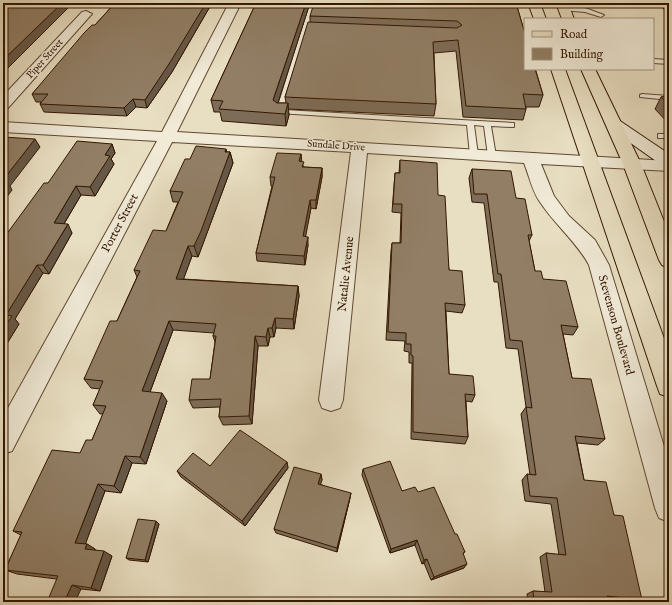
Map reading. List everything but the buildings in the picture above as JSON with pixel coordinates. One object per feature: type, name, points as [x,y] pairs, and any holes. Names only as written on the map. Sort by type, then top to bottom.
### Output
[{"type":"main road","points":[[534,3],[540,18]]},
{"type":"main road","points":[[558,70],[669,386]]},
{"type":"main road","points":[[588,70],[632,164],[669,260]]},
{"type":"street","name":"Porter Street","points":[[3,442],[167,136],[235,3]]},
{"type":"street","name":"Piper Street","points":[[3,105],[86,14]]},
{"type":"street","points":[[614,124],[669,162]]},
{"type":"street","name":"Sundale Drive","points":[[3,127],[669,166]]},
{"type":"street","name":"Natalie Avenue","points":[[332,400],[360,148]]},
{"type":"street","name":"Stevenson Boulevard","points":[[531,159],[546,198],[563,220],[588,245],[599,265],[669,508]]},
{"type":"lane","points":[[313,3],[280,112],[511,125]]},
{"type":"lane","points":[[662,3],[669,12]]},
{"type":"lane","points":[[565,10],[585,10],[601,15]]},
{"type":"lane","points":[[305,30],[313,30]]},
{"type":"lane","points":[[654,61],[669,62]]},
{"type":"lane","points":[[642,96],[669,98]]},
{"type":"lane","points":[[470,123],[474,155]]},
{"type":"lane","points":[[487,124],[492,156]]}]
